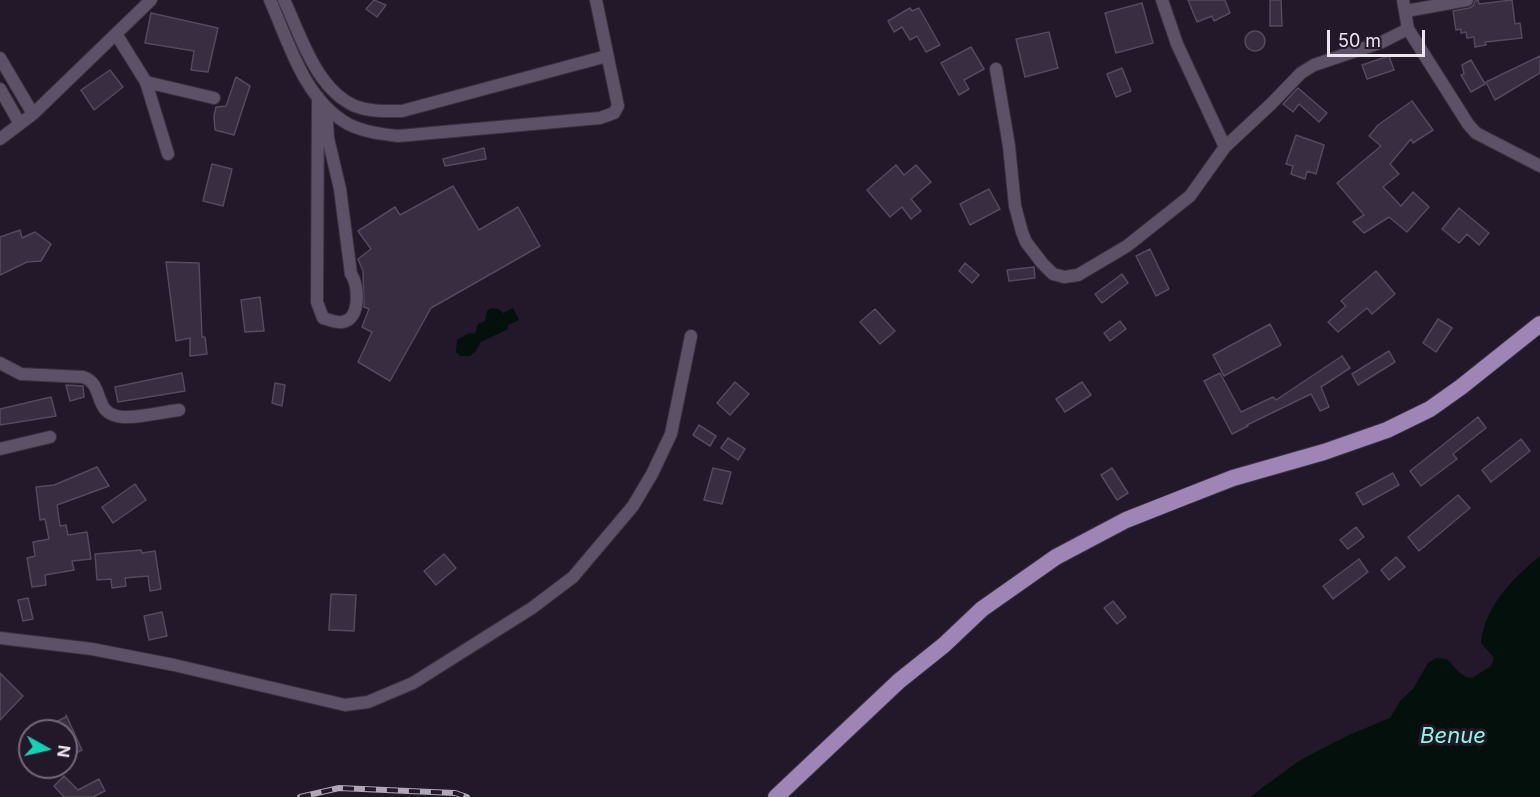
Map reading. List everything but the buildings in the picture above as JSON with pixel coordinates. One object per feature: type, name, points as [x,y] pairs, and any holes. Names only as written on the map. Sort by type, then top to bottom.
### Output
[{"type":"main road","points":[[776,797],[900,681],[944,645],[982,609],[1056,557],[1126,520],[1233,478],[1324,452],[1387,430],[1430,409],[1540,324]]},
{"type":"street","points":[[0,140],[33,114],[152,0]]},
{"type":"street","points":[[270,0],[308,86],[322,102],[348,123],[371,132],[398,136],[600,118],[614,113],[618,106],[596,0]]},
{"type":"street","points":[[284,0],[321,77],[334,93],[355,105],[377,111],[402,111],[607,56]]},
{"type":"street","points":[[1162,0],[1177,44],[1225,147]]},
{"type":"street","points":[[1467,0],[1405,6],[1408,29],[1447,92],[1476,133],[1540,166]]},
{"type":"street","points":[[996,69],[1018,220],[1026,242],[1042,263],[1057,276],[1064,278],[1078,274],[1127,246],[1190,196],[1225,147],[1271,105],[1301,73],[1314,65],[1382,42],[1408,29]]},
{"type":"street","points":[[116,34],[146,82],[168,154]]},
{"type":"street","points":[[0,58],[33,114]]},
{"type":"street","points":[[146,82],[214,98]]},
{"type":"street","points":[[0,89],[20,124]]},
{"type":"street","points":[[322,102],[340,189],[351,274],[355,279],[356,289],[356,310],[349,320],[343,322],[323,318],[317,302],[319,137],[322,102]]},
{"type":"street","points":[[0,638],[92,649],[174,665],[345,705],[368,702],[413,683],[532,608],[573,577],[633,506],[652,474],[671,434],[691,336]]},
{"type":"street","points":[[0,363],[21,374],[83,376],[91,379],[96,385],[101,406],[110,414],[122,417],[180,410]]},
{"type":"street","points":[[0,449],[50,437]]},
{"type":"water","points":[[491,308],[499,309],[503,313],[513,308],[519,320],[508,325],[508,329],[481,342],[470,356],[460,356],[456,352],[457,340],[469,333],[475,334],[478,324],[485,321],[487,311]]},
{"type":"water","name":"Benue","points":[[1540,556],[1540,797],[1250,797],[1300,760],[1349,735],[1390,718],[1400,701],[1413,689],[1428,663],[1436,658],[1447,659],[1459,672],[1472,678],[1491,666],[1494,658],[1481,643],[1488,617],[1511,583]]},
{"type":"railway","points":[[300,797],[339,788],[455,793],[467,797]]}]
